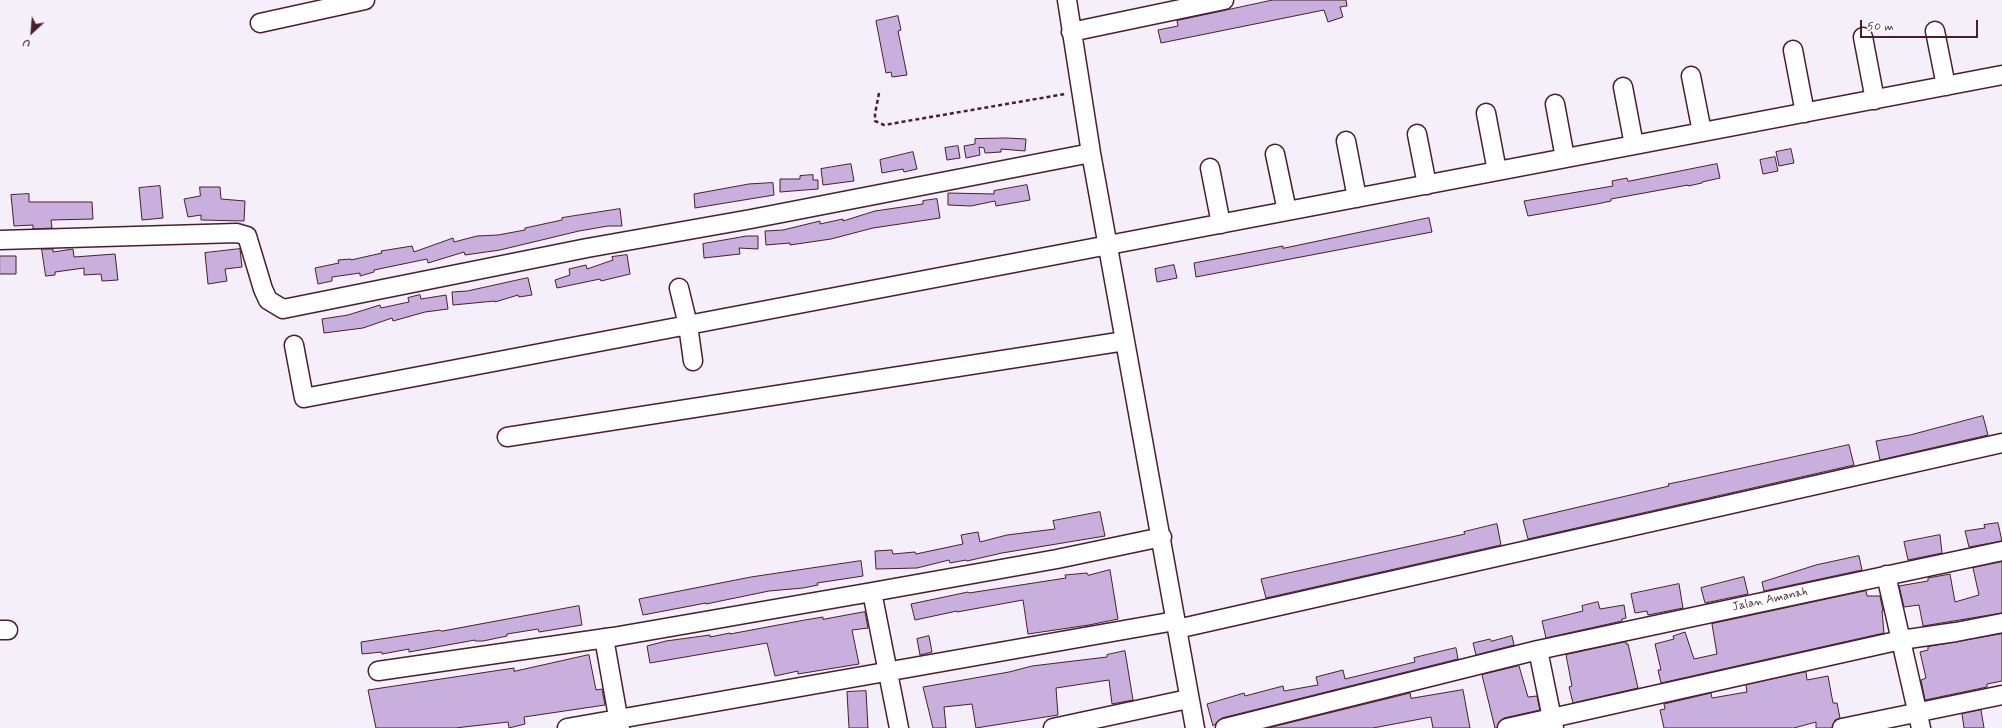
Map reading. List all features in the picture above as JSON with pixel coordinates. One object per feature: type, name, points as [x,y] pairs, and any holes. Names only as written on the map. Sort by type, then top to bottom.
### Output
[{"type":"street","points":[[260,23],[365,0]]},
{"type":"street","points":[[1067,0],[1091,153],[1162,537],[1188,699],[1195,728]]},
{"type":"street","points":[[1071,32],[1224,0]]},
{"type":"street","points":[[1935,31],[1946,86]]},
{"type":"street","points":[[1863,37],[1875,100]]},
{"type":"street","points":[[1793,50],[1805,113]]},
{"type":"street","points":[[294,345],[304,398],[2002,75]]},
{"type":"street","points":[[1691,76],[1702,132]]},
{"type":"street","points":[[1623,87],[1634,145]]},
{"type":"street","points":[[1555,104],[1565,158]]},
{"type":"street","points":[[1486,113],[1498,171]]},
{"type":"street","points":[[1417,134],[1427,184]]},
{"type":"street","points":[[1346,141],[1357,198]]},
{"type":"street","points":[[0,240],[238,233],[247,236],[263,289],[268,300],[283,308],[587,248],[751,219],[1091,153]]},
{"type":"street","points":[[1275,154],[1286,211]]},
{"type":"street","points":[[1210,168],[1221,224]]},
{"type":"street","points":[[679,288],[688,325],[693,361]]},
{"type":"street","points":[[507,437],[1125,341]]},
{"type":"street","points":[[567,728],[619,723],[888,672],[1176,625],[2002,443]]},
{"type":"street","points":[[378,671],[604,638],[1057,559],[1162,537]]},
{"type":"street","name":"Jalan Amanah","points":[[1225,728],[1538,650],[1886,575],[2002,552]]},
{"type":"street","points":[[1886,575],[1920,720]]},
{"type":"street","points":[[872,592],[899,728]]},
{"type":"street","points":[[1507,728],[1553,722],[1901,640],[1956,632],[2002,623]]},
{"type":"street","points":[[604,638],[619,723]]},
{"type":"street","points":[[1538,650],[1553,722]]},
{"type":"street","points":[[1842,728],[1920,720],[2002,695]]},
{"type":"street","points":[[1052,728],[1188,699]]},
{"type":"path","points":[[879,93],[875,120],[884,125],[1081,92]]},
{"type":"building","points":[[1273,0],[1346,0],[1347,6],[1340,7],[1343,17],[1328,22],[1324,10],[1161,43],[1158,30],[1178,26],[1177,21]]},
{"type":"building","points":[[898,16],[901,30],[898,31],[907,75],[892,77],[891,72],[886,73],[876,21]]},
{"type":"building","points":[[975,139],[1026,139],[1025,151],[1001,149],[1001,152],[985,153],[984,148],[979,147],[980,155],[966,158],[964,146],[975,144]]},
{"type":"building","points":[[958,146],[960,158],[947,160],[945,148]]},
{"type":"building","points":[[1791,149],[1794,163],[1779,166],[1776,152]]},
{"type":"building","points":[[913,152],[917,169],[904,172],[903,169],[882,173],[880,160]]},
{"type":"building","points":[[1775,157],[1778,171],[1763,174],[1760,160]]},
{"type":"building","points":[[851,164],[854,181],[823,185],[821,169]]},
{"type":"building","points":[[1717,164],[1720,178],[1688,186],[1611,199],[1611,201],[1597,204],[1528,216],[1524,201],[1613,186],[1612,181],[1627,178],[1628,181]]},
{"type":"building","points":[[813,175],[813,180],[818,180],[818,189],[780,192],[780,179],[800,179],[800,176]]},
{"type":"building","points":[[773,183],[774,195],[695,208],[694,194],[749,184]]},
{"type":"building","points":[[1027,185],[1030,200],[996,206],[995,201],[971,206],[948,205],[948,193],[994,194],[994,191]]},
{"type":"building","points":[[160,186],[163,218],[142,220],[139,188]]},
{"type":"building","points":[[200,187],[220,187],[221,199],[245,201],[244,221],[201,220],[201,215],[188,217],[184,199],[200,196]]},
{"type":"building","points":[[29,194],[29,202],[92,202],[93,219],[51,220],[52,228],[33,229],[33,225],[14,226],[11,195]]},
{"type":"building","points":[[937,199],[940,218],[873,228],[831,239],[790,245],[790,243],[766,245],[765,231],[783,230],[820,221],[820,224],[843,219],[843,221],[875,211],[923,204],[923,201]]},
{"type":"building","points":[[620,209],[622,226],[608,226],[579,231],[500,250],[465,255],[464,252],[428,263],[427,259],[374,270],[374,272],[360,276],[360,273],[332,277],[332,281],[318,284],[315,268],[339,263],[338,260],[351,260],[382,253],[381,251],[412,246],[414,252],[453,238],[454,242],[477,236],[498,235],[525,230],[525,228],[562,220],[562,218]]},
{"type":"building","points":[[1429,218],[1432,232],[1196,277],[1194,263],[1283,246],[1283,248]]},
{"type":"building","points":[[747,236],[758,236],[758,249],[739,248],[740,254],[704,258],[703,244]]},
{"type":"building","points":[[42,249],[53,249],[53,252],[73,249],[74,257],[115,254],[118,280],[102,281],[101,274],[84,275],[84,268],[55,272],[55,275],[46,276]]},
{"type":"building","points":[[240,249],[242,267],[225,269],[227,281],[208,284],[205,253]]},
{"type":"building","points":[[627,255],[630,274],[601,281],[600,279],[557,288],[555,280],[570,275],[569,269],[586,265],[587,269],[613,260],[612,257]]},
{"type":"building","points":[[0,256],[16,256],[16,274],[0,274]]},
{"type":"building","points":[[1174,265],[1177,278],[1157,282],[1155,269]]},
{"type":"building","points":[[528,278],[532,295],[519,297],[518,295],[495,302],[453,305],[452,292],[467,291]]},
{"type":"building","points":[[420,295],[421,299],[446,295],[448,309],[425,312],[393,321],[392,318],[363,328],[324,333],[322,319],[348,315],[380,305],[381,308],[409,302],[408,298]]},
{"type":"building","points":[[1983,416],[1988,435],[1880,460],[1876,441],[1910,435]]},
{"type":"building","points":[[1849,445],[1854,465],[1528,539],[1523,520],[1669,486],[1668,484]]},
{"type":"building","points":[[1100,512],[1105,536],[1002,553],[967,561],[950,563],[949,560],[917,568],[876,569],[875,551],[892,550],[893,554],[915,552],[916,554],[963,544],[961,535],[978,532],[980,542],[1007,535],[1055,529],[1053,521]]},
{"type":"building","points":[[1998,523],[2002,541],[1969,547],[1965,531],[1985,528],[1984,525]]},
{"type":"building","points":[[1497,524],[1501,545],[1266,598],[1261,579],[1465,534],[1464,532]]},
{"type":"building","points":[[1940,535],[1942,553],[1908,560],[1904,542]]},
{"type":"building","points":[[1859,556],[1862,570],[1764,591],[1762,582],[1816,565]]},
{"type":"building","points":[[861,561],[863,576],[817,583],[818,585],[803,588],[769,591],[643,615],[639,599],[751,577]]},
{"type":"building","points":[[2002,562],[2002,613],[1923,626],[1919,605],[1904,607],[1899,586],[1928,581],[1928,578],[1950,574],[1955,602],[1979,595],[1973,568]]},
{"type":"building","points":[[1110,570],[1118,619],[1089,625],[1028,634],[1023,600],[957,611],[915,620],[911,604],[968,592],[1066,578],[1065,575],[1087,573],[1088,575]]},
{"type":"building","points":[[1744,577],[1748,594],[1705,603],[1701,588]]},
{"type":"building","points":[[1679,584],[1683,608],[1648,615],[1647,611],[1635,613],[1631,594]]},
{"type":"building","points":[[1866,591],[1867,596],[1880,596],[1883,611],[1884,633],[1661,683],[1658,670],[1661,670],[1655,644],[1674,639],[1673,636],[1685,632],[1694,659],[1717,654],[1712,624]]},
{"type":"building","points":[[1598,602],[1600,609],[1624,605],[1626,618],[1622,619],[1622,621],[1546,638],[1542,621],[1583,611],[1582,606]]},
{"type":"building","points":[[579,606],[582,625],[539,632],[538,629],[507,634],[507,636],[483,641],[475,640],[409,652],[409,649],[382,654],[382,652],[362,654],[361,642],[441,631]]},
{"type":"building","points":[[865,612],[868,628],[852,630],[859,664],[798,674],[798,671],[775,676],[767,643],[650,663],[647,646],[666,641],[710,635],[710,637],[823,617],[823,619]]},
{"type":"building","points":[[2002,634],[2002,681],[1987,684],[1987,687],[1925,700],[1921,680],[1926,678],[1920,652],[1928,650],[1928,647]]},
{"type":"building","points":[[929,636],[932,652],[920,655],[917,639]]},
{"type":"building","points":[[1512,636],[1514,645],[1476,655],[1473,643],[1490,639],[1491,641]]},
{"type":"building","points":[[1626,642],[1626,644],[1628,644],[1638,688],[1573,703],[1569,687],[1572,686],[1566,655]]},
{"type":"building","points":[[1456,648],[1458,659],[1222,718],[1213,726],[1207,704],[1244,693],[1245,696],[1283,686],[1284,691],[1318,685],[1316,677],[1343,670],[1345,679],[1415,662],[1414,658]]},
{"type":"building","points":[[1125,651],[1133,700],[1112,704],[1109,680],[1056,688],[1058,715],[976,728],[972,704],[944,707],[946,728],[933,728],[923,687],[1009,672],[1032,666],[1107,657],[1107,655]]},
{"type":"building","points":[[589,655],[596,690],[602,689],[605,705],[524,717],[525,724],[509,728],[508,722],[455,728],[376,728],[368,690],[514,668],[514,671]]},
{"type":"building","points":[[1519,666],[1528,697],[1537,696],[1540,710],[1504,718],[1500,721],[1497,728],[1495,728],[1482,675]]},
{"type":"building","points":[[1806,672],[1807,680],[1828,676],[1833,703],[1837,703],[1840,718],[1835,720],[1832,728],[1816,728],[1816,722],[1794,728],[1664,728],[1660,710],[1665,709],[1664,704],[1711,693],[1712,698],[1747,692],[1746,685]]},
{"type":"building","points":[[1463,690],[1470,728],[1433,728],[1431,717],[1373,728],[1268,728],[1410,693],[1411,698]]},
{"type":"building","points":[[866,691],[868,728],[849,728],[847,692]]},
{"type":"building","points":[[1981,710],[1984,728],[1964,728],[1962,714]]}]
